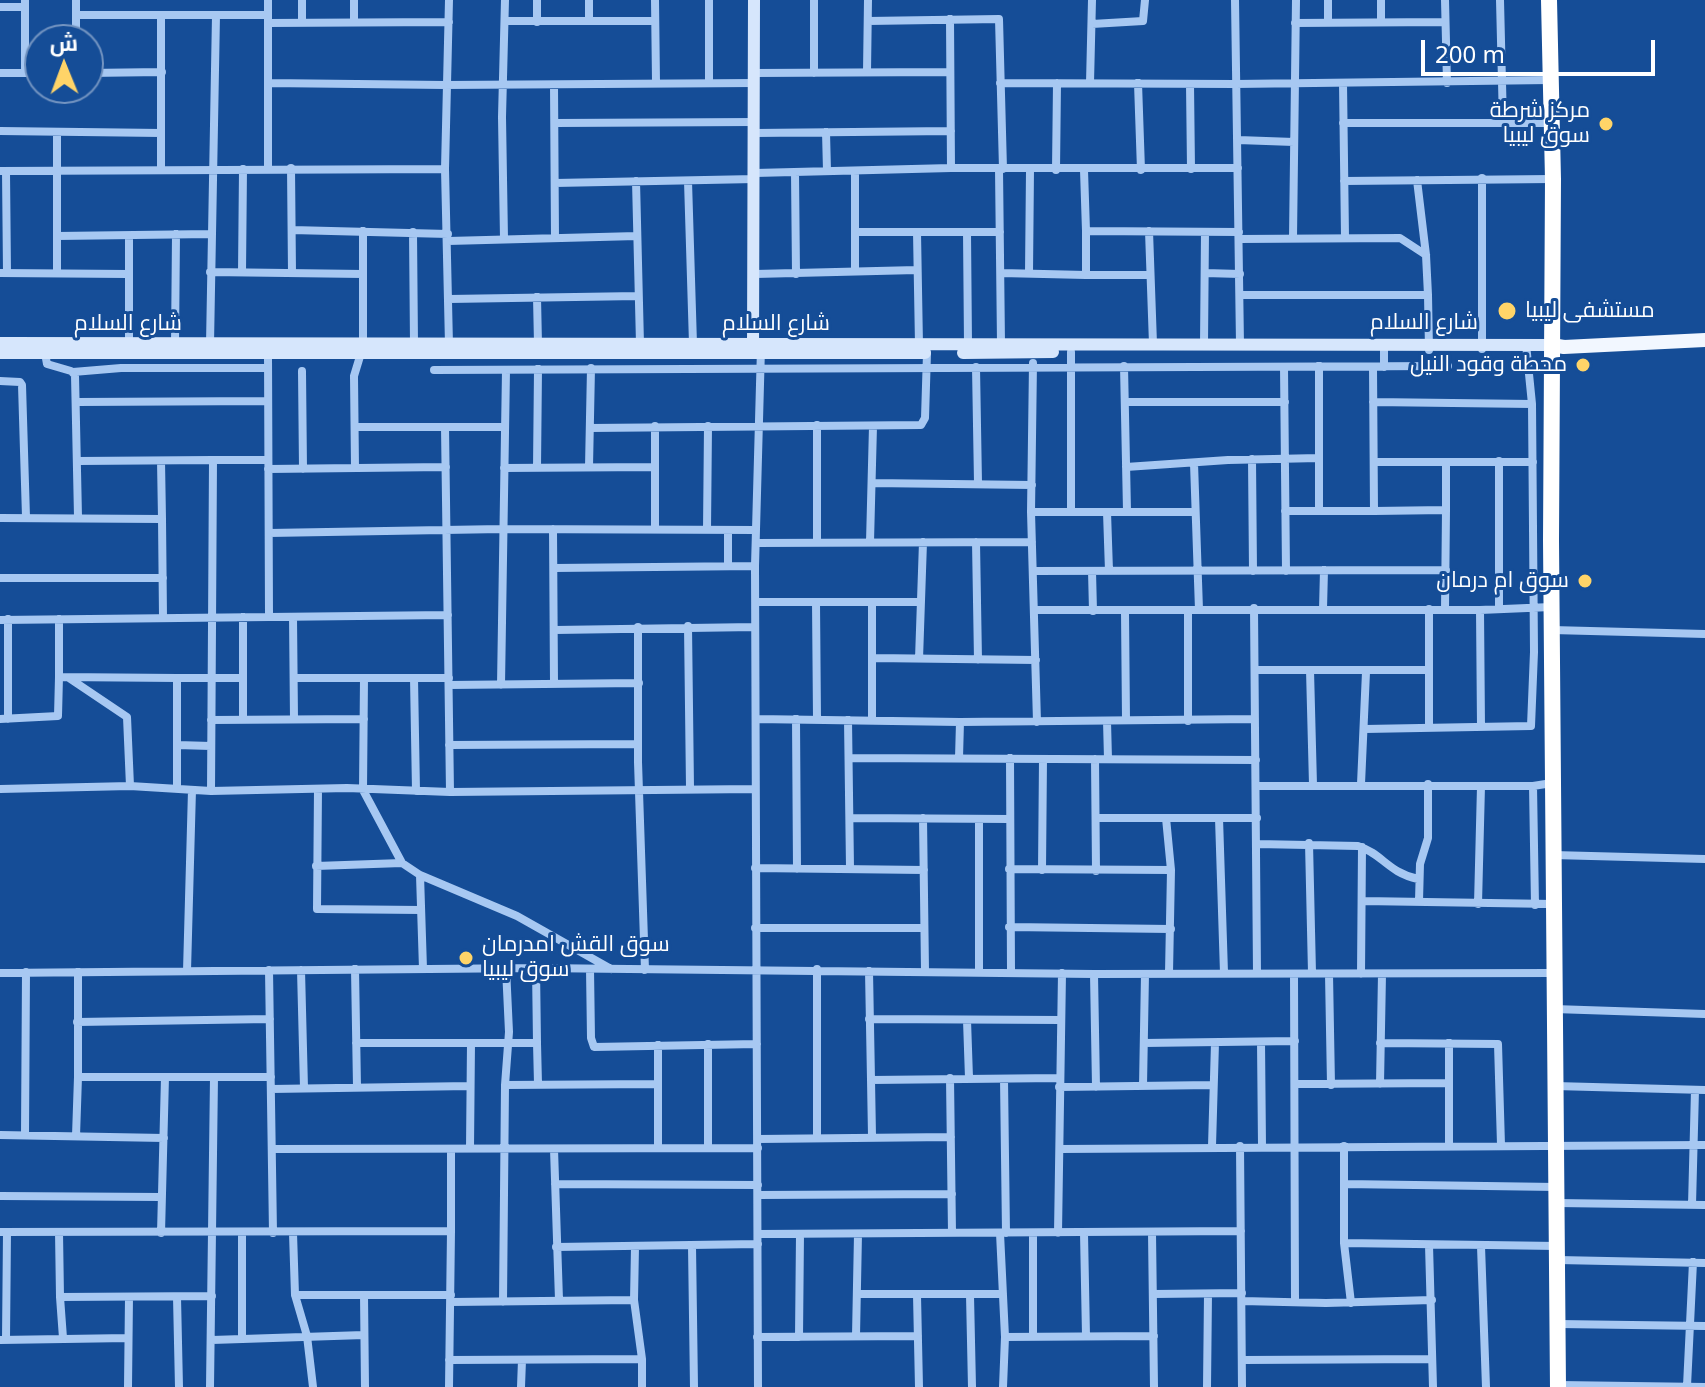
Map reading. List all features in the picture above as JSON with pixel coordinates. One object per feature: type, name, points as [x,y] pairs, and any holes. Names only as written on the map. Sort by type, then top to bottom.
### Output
[{"type":"highway","points":[[1549,0],[1556,347],[1551,607],[1558,1386]]},
{"type":"main road","points":[[754,0],[757,349]]},
{"type":"main road","points":[[1556,347],[1705,340]]},
{"type":"main road","name":"شارع السلام","points":[[0,343],[362,348],[923,349],[1033,353],[1556,347]]},
{"type":"main road","name":"شارع السلام","points":[[0,353],[268,353],[414,344],[693,344],[757,349]]},
{"type":"main road","name":"شارع السلام","points":[[923,349],[968,344],[1384,347]]},
{"type":"street","points":[[76,0],[76,24]]},
{"type":"street","points":[[268,0],[268,168]]},
{"type":"street","points":[[302,0],[302,23]]},
{"type":"street","points":[[354,0],[354,21]]},
{"type":"street","points":[[449,0],[445,85],[449,345]]},
{"type":"street","points":[[504,239],[502,117],[505,0]]},
{"type":"street","points":[[537,0],[537,22]]},
{"type":"street","points":[[589,0],[589,21]]},
{"type":"street","points":[[655,0],[656,82]]},
{"type":"street","points":[[709,0],[709,83]]},
{"type":"street","points":[[814,0],[814,73]]},
{"type":"street","points":[[867,72],[868,0]]},
{"type":"street","points":[[1090,83],[1092,0]]},
{"type":"street","points":[[1092,24],[1143,21],[1145,0]]},
{"type":"street","points":[[1235,0],[1240,344]]},
{"type":"street","points":[[1293,238],[1296,0]]},
{"type":"street","points":[[1328,0],[1328,23]]},
{"type":"street","points":[[1381,0],[1381,22]]},
{"type":"street","points":[[1445,0],[1447,83]]},
{"type":"street","points":[[1500,0],[1503,123]]},
{"type":"street","points":[[0,7],[25,4]]},
{"type":"street","points":[[76,15],[216,15],[302,23],[449,22]]},
{"type":"street","points":[[210,344],[216,15]]},
{"type":"street","points":[[161,16],[161,169]]},
{"type":"street","points":[[950,19],[951,168]]},
{"type":"street","points":[[868,21],[999,19],[1001,344]]},
{"type":"street","points":[[505,21],[655,21]]},
{"type":"street","points":[[1295,23],[1445,22]]},
{"type":"street","points":[[104,73],[162,72]]},
{"type":"street","points":[[268,83],[709,83],[814,73],[949,72]]},
{"type":"street","points":[[0,73],[24,73]]},
{"type":"street","points":[[1000,83],[1447,83],[1550,80]]},
{"type":"street","points":[[1056,170],[1057,83]]},
{"type":"street","points":[[1138,83],[1141,170]]},
{"type":"street","points":[[1343,83],[1345,237]]},
{"type":"street","points":[[1190,84],[1191,169]]},
{"type":"street","points":[[554,85],[555,238]]},
{"type":"street","points":[[555,123],[826,132],[951,131]]},
{"type":"street","points":[[1343,123],[1551,123]]},
{"type":"street","points":[[0,131],[161,133]]},
{"type":"street","points":[[57,132],[57,273]]},
{"type":"street","points":[[826,132],[827,171]]},
{"type":"street","points":[[1238,140],[1294,142]]},
{"type":"street","points":[[291,168],[292,273]]},
{"type":"street","points":[[555,183],[688,181],[827,171],[951,168],[1238,168]]},
{"type":"street","points":[[242,272],[243,169]]},
{"type":"street","points":[[128,274],[4,273],[3,171],[445,169]]},
{"type":"street","points":[[1029,273],[1030,170]]},
{"type":"street","points":[[1084,170],[1086,275]]},
{"type":"street","points":[[855,171],[855,271]]},
{"type":"street","points":[[795,173],[796,274]]},
{"type":"street","points":[[1482,178],[1482,347]]},
{"type":"street","points":[[1344,181],[1553,179]]},
{"type":"street","points":[[1417,180],[1426,255],[1429,347]]},
{"type":"street","points":[[636,181],[640,344]]},
{"type":"street","points":[[688,181],[693,344]]},
{"type":"street","points":[[292,230],[413,232],[504,239],[637,236]]},
{"type":"street","points":[[355,468],[354,376],[362,348],[363,231]]},
{"type":"street","points":[[1086,231],[1400,238],[1426,255]]},
{"type":"street","points":[[1149,231],[1153,344]]},
{"type":"street","points":[[413,232],[414,344]]},
{"type":"street","points":[[855,232],[1000,232]]},
{"type":"street","points":[[590,428],[921,425],[924,422],[927,368],[917,270],[917,232]]},
{"type":"street","points":[[967,232],[968,344]]},
{"type":"street","points":[[1204,344],[1205,232]]},
{"type":"street","points":[[175,344],[176,234]]},
{"type":"street","points":[[57,236],[211,234]]},
{"type":"street","points":[[129,236],[129,344]]},
{"type":"street","points":[[755,274],[917,270]]},
{"type":"street","points":[[210,272],[363,274]]},
{"type":"street","points":[[1001,273],[1149,275]]},
{"type":"street","points":[[1205,273],[1240,274]]},
{"type":"street","points":[[1240,295],[1428,295]]},
{"type":"street","points":[[449,299],[638,296]]},
{"type":"street","points":[[537,297],[538,344]]},
{"type":"street","points":[[1384,347],[1384,367]]},
{"type":"street","points":[[1365,729],[1530,727],[1533,715],[1533,462],[1532,382],[1526,347]]},
{"type":"street","points":[[757,349],[760,370],[755,566],[758,1387]]},
{"type":"street","points":[[1071,352],[1071,511]]},
{"type":"street","points":[[45,353],[47,364],[73,372],[121,368],[268,368]]},
{"type":"street","points":[[268,353],[269,617]]},
{"type":"street","points":[[1033,353],[1031,512],[1037,722]]},
{"type":"street","points":[[1124,366],[1127,511]]},
{"type":"street","points":[[1319,366],[1319,511]]},
{"type":"street","points":[[434,370],[1448,366]]},
{"type":"street","points":[[976,367],[978,483]]},
{"type":"street","points":[[1284,367],[1286,571]]},
{"type":"street","points":[[1373,367],[1374,511]]},
{"type":"street","points":[[589,467],[591,368]]},
{"type":"street","points":[[537,468],[538,369]]},
{"type":"street","points":[[501,685],[506,370]]},
{"type":"street","points":[[302,371],[303,469]]},
{"type":"street","points":[[73,372],[77,402],[78,517]]},
{"type":"street","points":[[0,381],[20,382],[22,385],[26,517]]},
{"type":"street","points":[[77,402],[268,401]]},
{"type":"street","points":[[1125,402],[1285,402]]},
{"type":"street","points":[[1373,402],[1532,404]]},
{"type":"street","points":[[817,425],[817,541]]},
{"type":"street","points":[[655,426],[655,529]]},
{"type":"street","points":[[707,530],[708,426]]},
{"type":"street","points":[[870,542],[873,426]]},
{"type":"street","points":[[355,427],[504,427]]},
{"type":"street","points":[[445,427],[450,792]]},
{"type":"street","points":[[1126,467],[1319,458]]},
{"type":"street","points":[[1252,459],[1253,571]]},
{"type":"street","points":[[78,461],[213,460],[303,469],[446,467]]},
{"type":"street","points":[[211,791],[213,460]]},
{"type":"street","points":[[161,461],[163,617]]},
{"type":"street","points":[[1499,461],[1499,609]]},
{"type":"street","points":[[1374,462],[1533,462]]},
{"type":"street","points":[[1445,609],[1446,462]]},
{"type":"street","points":[[1194,463],[1199,610]]},
{"type":"street","points":[[504,468],[655,467]]},
{"type":"street","points":[[872,483],[1032,485]]},
{"type":"street","points":[[1285,511],[1446,510]]},
{"type":"street","points":[[1031,512],[1195,512]]},
{"type":"street","points":[[1107,512],[1109,571]]},
{"type":"street","points":[[0,518],[162,519]]},
{"type":"street","points":[[269,533],[447,529],[756,530]]},
{"type":"street","points":[[553,529],[554,683]]},
{"type":"street","points":[[728,530],[728,566]]},
{"type":"street","points":[[919,659],[923,542]]},
{"type":"street","points":[[976,542],[978,660]]},
{"type":"street","points":[[756,543],[1032,542]]},
{"type":"street","points":[[554,568],[755,566]]},
{"type":"street","points":[[1323,609],[1324,570]]},
{"type":"street","points":[[1033,571],[1446,570]]},
{"type":"street","points":[[1092,571],[1093,611]]},
{"type":"street","points":[[0,578],[163,578]]},
{"type":"street","points":[[756,602],[921,602]]},
{"type":"street","points":[[816,602],[817,719]]},
{"type":"street","points":[[872,602],[872,720]]},
{"type":"street","points":[[1035,610],[1480,610],[1551,607]]},
{"type":"street","points":[[1254,608],[1257,973]]},
{"type":"street","points":[[1429,609],[1429,728]]},
{"type":"street","points":[[1480,610],[1481,727]]},
{"type":"street","points":[[1188,611],[1188,721]]},
{"type":"street","points":[[1125,612],[1126,720]]},
{"type":"street","points":[[59,619],[64,678],[58,716],[4,719],[4,620],[163,617],[448,615]]},
{"type":"street","points":[[243,617],[243,720]]},
{"type":"street","points":[[293,617],[294,719]]},
{"type":"street","points":[[688,626],[690,788]]},
{"type":"street","points":[[638,627],[645,970]]},
{"type":"street","points":[[555,630],[755,627]]},
{"type":"street","points":[[1552,630],[1705,634]]},
{"type":"street","points":[[873,658],[1036,660]]},
{"type":"street","points":[[1256,670],[1429,670]]},
{"type":"street","points":[[1310,670],[1313,785]]},
{"type":"street","points":[[1361,784],[1366,672]]},
{"type":"street","points":[[64,678],[243,678]]},
{"type":"street","points":[[64,678],[127,717],[130,786]]},
{"type":"street","points":[[177,678],[177,789]]},
{"type":"street","points":[[295,678],[414,678],[501,685],[639,683]]},
{"type":"street","points":[[364,678],[363,790],[402,863],[420,875],[517,916],[611,969]]},
{"type":"street","points":[[414,678],[416,791]]},
{"type":"street","points":[[1533,715],[1553,715]]},
{"type":"street","points":[[211,720],[364,719]]},
{"type":"street","points":[[756,719],[960,722],[1255,719]]},
{"type":"street","points":[[796,719],[797,869]]},
{"type":"street","points":[[848,720],[850,868]]},
{"type":"street","points":[[1107,721],[1108,759]]},
{"type":"street","points":[[959,758],[960,722]]},
{"type":"street","points":[[449,745],[638,744]]},
{"type":"street","points":[[177,745],[211,746]]},
{"type":"street","points":[[850,758],[1256,760]]},
{"type":"street","points":[[1010,758],[1011,972]]},
{"type":"street","points":[[1042,870],[1043,759]]},
{"type":"street","points":[[1095,759],[1096,871]]},
{"type":"street","points":[[1257,786],[1533,786],[1552,783]]},
{"type":"street","points":[[1419,901],[1420,864],[1428,838],[1428,784]]},
{"type":"street","points":[[0,789],[130,786],[211,791],[318,789],[450,792],[755,789]]},
{"type":"street","points":[[1478,904],[1481,786]]},
{"type":"street","points":[[1533,786],[1535,905]]},
{"type":"street","points":[[318,789],[316,866],[319,910],[421,910]]},
{"type":"street","points":[[187,971],[192,790]]},
{"type":"street","points":[[850,818],[1010,819]]},
{"type":"street","points":[[923,818],[925,971]]},
{"type":"street","points":[[1096,818],[1257,818]]},
{"type":"street","points":[[1166,818],[1171,870],[1169,973]]},
{"type":"street","points":[[1219,818],[1224,973]]},
{"type":"street","points":[[979,819],[979,971]]},
{"type":"street","points":[[1309,843],[1312,973]]},
{"type":"street","points":[[1257,844],[1347,844],[1362,847],[1396,872],[1418,879]]},
{"type":"street","points":[[1361,974],[1362,847]]},
{"type":"street","points":[[1552,855],[1705,859]]},
{"type":"street","points":[[316,866],[402,863]]},
{"type":"street","points":[[755,868],[924,870]]},
{"type":"street","points":[[1009,869],[1171,870]]},
{"type":"street","points":[[420,875],[423,969]]},
{"type":"street","points":[[1363,901],[1553,904]]},
{"type":"street","points":[[1009,927],[1171,929]]},
{"type":"street","points":[[755,928],[924,928]]},
{"type":"street","points":[[503,1302],[505,1085],[509,1042],[506,968]]},
{"type":"street","points":[[536,968],[538,1084]]},
{"type":"street","points":[[0,973],[756,968],[1094,974],[1553,973]]},
{"type":"street","points":[[355,969],[357,1087]]},
{"type":"street","points":[[590,969],[593,1046],[757,1044]]},
{"type":"street","points":[[817,969],[817,1137]]},
{"type":"street","points":[[269,970],[273,1233]]},
{"type":"street","points":[[301,970],[304,1088]]},
{"type":"street","points":[[869,971],[872,1136]]},
{"type":"street","points":[[25,1135],[26,972]]},
{"type":"street","points":[[76,1136],[78,972]]},
{"type":"street","points":[[1058,1233],[1062,973]]},
{"type":"street","points":[[1094,974],[1096,1087]]},
{"type":"street","points":[[1143,1086],[1145,974]]},
{"type":"street","points":[[1294,974],[1295,1302]]},
{"type":"street","points":[[1329,974],[1331,1085]]},
{"type":"street","points":[[1380,1084],[1382,974]]},
{"type":"street","points":[[1554,1009],[1705,1014]]},
{"type":"street","points":[[77,1022],[270,1019]]},
{"type":"street","points":[[869,1019],[1061,1020]]},
{"type":"street","points":[[967,1020],[969,1078]]},
{"type":"street","points":[[1144,1043],[1295,1041]]},
{"type":"street","points":[[1261,1042],[1262,1146]]},
{"type":"street","points":[[356,1043],[537,1043]]},
{"type":"street","points":[[470,1148],[471,1043]]},
{"type":"street","points":[[1212,1146],[1215,1043]]},
{"type":"street","points":[[1380,1043],[1493,1043],[1500,1047],[1501,1145]]},
{"type":"street","points":[[1449,1043],[1449,1145]]},
{"type":"street","points":[[708,1044],[708,1148]]},
{"type":"street","points":[[658,1045],[658,1148]]},
{"type":"street","points":[[78,1077],[271,1077]]},
{"type":"street","points":[[161,1233],[165,1077]]},
{"type":"street","points":[[210,1387],[214,1077]]},
{"type":"street","points":[[950,1078],[952,1233]]},
{"type":"street","points":[[871,1080],[1004,1079],[1096,1087],[1213,1085]]},
{"type":"street","points":[[1003,1387],[1004,1079]]},
{"type":"street","points":[[1295,1084],[1449,1083]]},
{"type":"street","points":[[505,1085],[658,1084]]},
{"type":"street","points":[[271,1089],[470,1086]]},
{"type":"street","points":[[1555,1086],[1705,1090]]},
{"type":"street","points":[[1692,1205],[1695,1090]]},
{"type":"street","points":[[0,1135],[164,1138]]},
{"type":"street","points":[[273,1149],[708,1148],[817,1137],[951,1137]]},
{"type":"street","points":[[1060,1149],[1705,1145]]},
{"type":"street","points":[[1240,1146],[1242,1387]]},
{"type":"street","points":[[1344,1146],[1344,1243],[1351,1303]]},
{"type":"street","points":[[449,1387],[451,1149]]},
{"type":"street","points":[[554,1149],[559,1300]]},
{"type":"street","points":[[555,1184],[952,1194]]},
{"type":"street","points":[[1344,1184],[1705,1205]]},
{"type":"street","points":[[0,1196],[161,1197]]},
{"type":"street","points":[[128,1338],[3,1340],[4,1232],[451,1231]]},
{"type":"street","points":[[556,1247],[692,1246],[800,1234],[1241,1231]]},
{"type":"street","points":[[59,1232],[63,1338]]},
{"type":"street","points":[[242,1233],[242,1339]]},
{"type":"street","points":[[293,1233],[295,1295],[307,1336],[313,1387]]},
{"type":"street","points":[[1033,1233],[1033,1337]]},
{"type":"street","points":[[1084,1233],[1086,1336]]},
{"type":"street","points":[[1152,1233],[1154,1387]]},
{"type":"street","points":[[799,1337],[800,1234]]},
{"type":"street","points":[[856,1336],[858,1234]]},
{"type":"street","points":[[1344,1243],[1481,1246],[1705,1263]]},
{"type":"street","points":[[1429,1245],[1433,1387]]},
{"type":"street","points":[[692,1246],[694,1387]]},
{"type":"street","points":[[1481,1246],[1486,1387]]},
{"type":"street","points":[[635,1247],[634,1300],[642,1359],[642,1387]]},
{"type":"street","points":[[1687,1386],[1693,1262]]},
{"type":"street","points":[[857,1294],[1003,1294]]},
{"type":"street","points":[[1154,1294],[1208,1294],[1295,1302],[1432,1300]]},
{"type":"street","points":[[1207,1387],[1208,1294]]},
{"type":"street","points":[[295,1295],[503,1302],[634,1300]]},
{"type":"street","points":[[364,1295],[365,1387]]},
{"type":"street","points":[[917,1295],[919,1387]]},
{"type":"street","points":[[970,1295],[972,1387]]},
{"type":"street","points":[[60,1297],[212,1296]]},
{"type":"street","points":[[128,1387],[129,1297]]},
{"type":"street","points":[[177,1297],[179,1387]]},
{"type":"street","points":[[1558,1324],[1705,1326]]},
{"type":"street","points":[[212,1340],[364,1335]]},
{"type":"street","points":[[757,1337],[918,1336]]},
{"type":"street","points":[[1005,1337],[1154,1336]]},
{"type":"street","points":[[449,1360],[642,1359]]},
{"type":"street","points":[[1243,1360],[1432,1359]]},
{"type":"street","points":[[521,1387],[522,1360]]},
{"type":"street","points":[[1558,1386],[1705,1387]]},
{"type":"place","name":"مركز شرطة سوق ليبيا","points":[[1606,124]]},
{"type":"place","name":"مستشفى ليبيا","points":[[1507,311]]},
{"type":"place","name":"محطة وقود النيل","points":[[1583,365]]},
{"type":"place","name":"سوق ام درمان","points":[[1585,581]]},
{"type":"place","name":"سوق القش امدرمان سوق ليبيا","points":[[466,958]]}]
